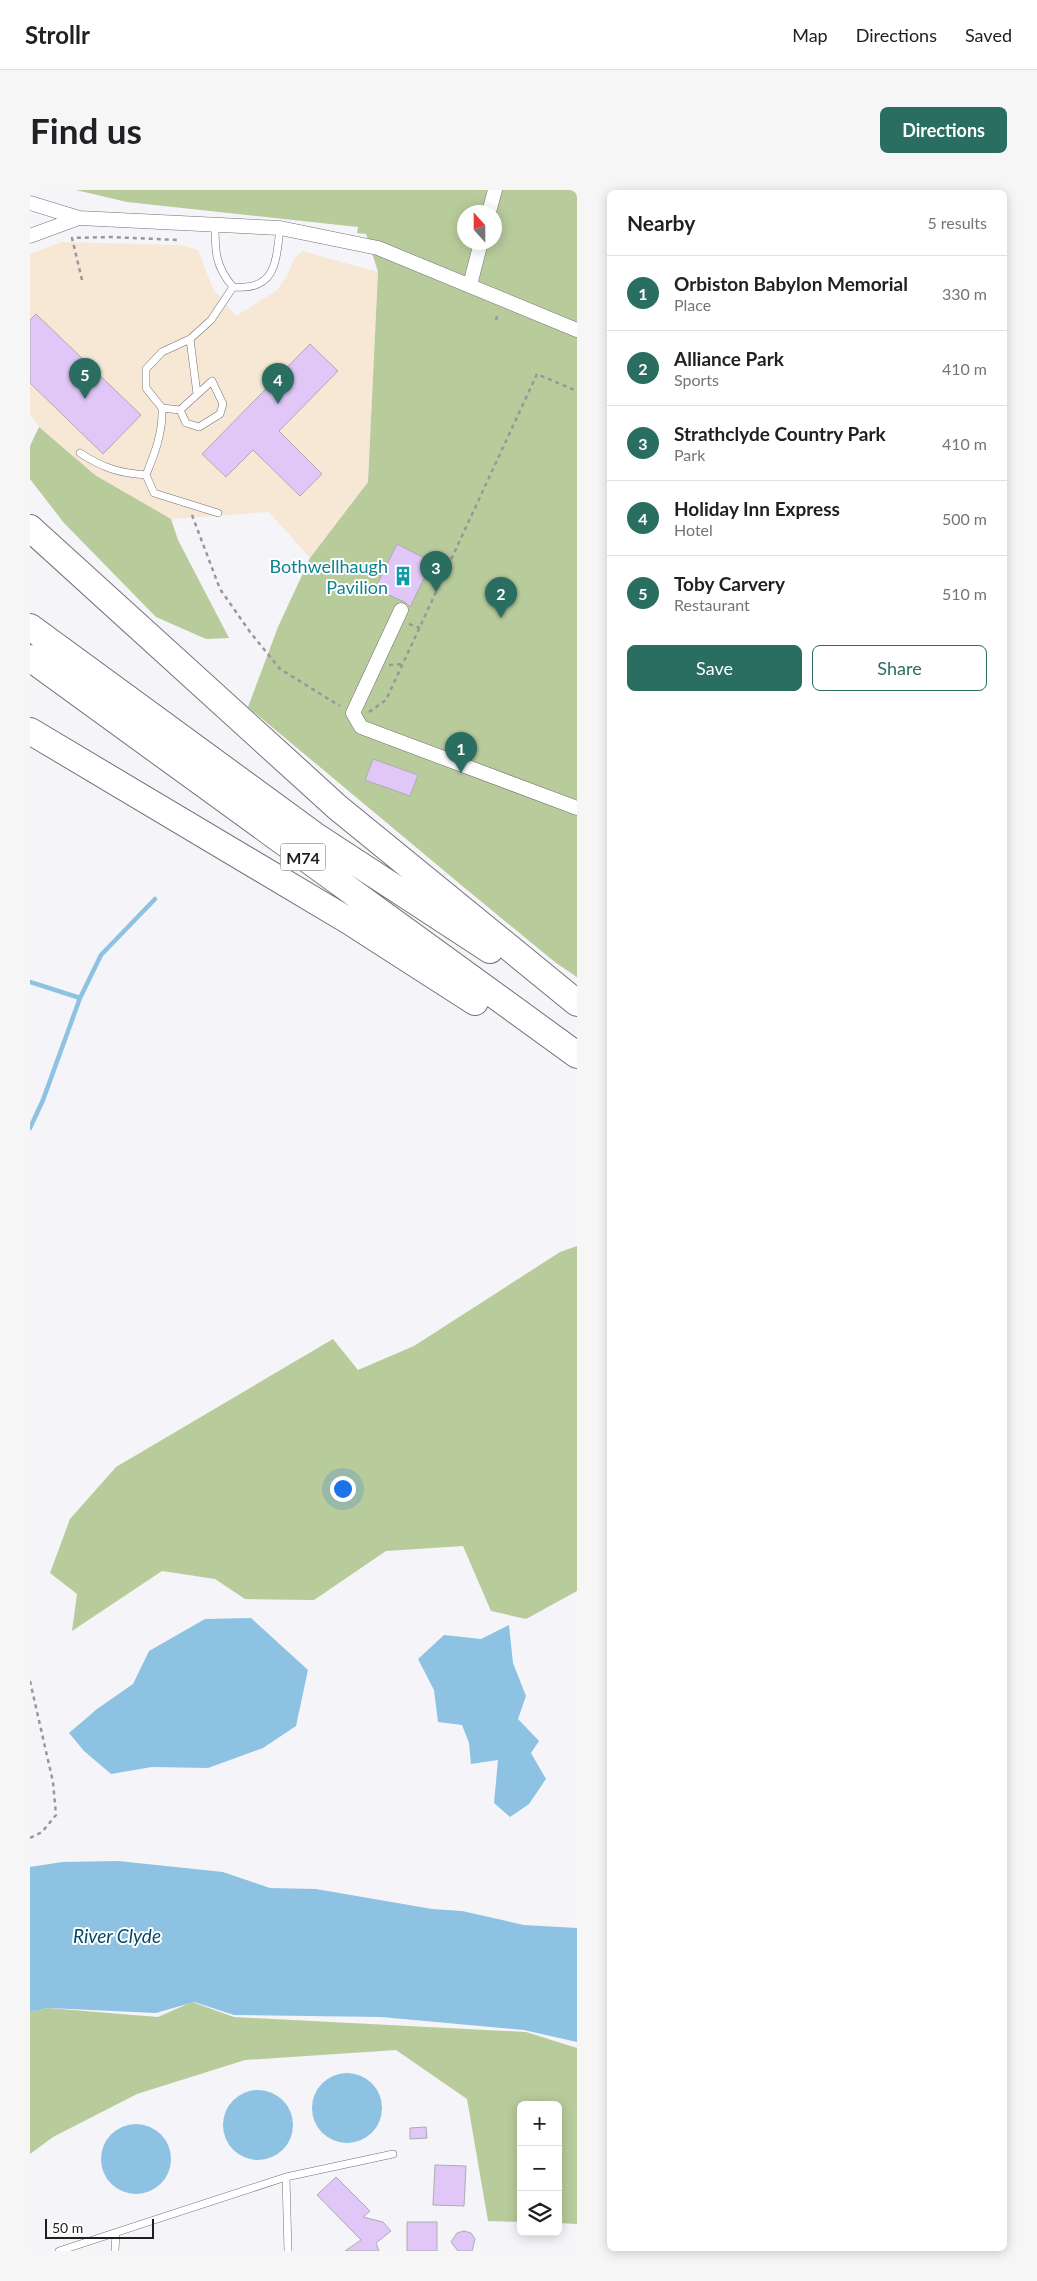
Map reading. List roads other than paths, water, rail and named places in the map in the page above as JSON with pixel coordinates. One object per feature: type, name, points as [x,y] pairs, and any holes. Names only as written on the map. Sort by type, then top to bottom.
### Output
[{"type":"highway","points":[[30,528],[337,807],[577,1005]]},
{"type":"highway","name":"M74","points":[[30,627],[317,836],[577,1005]]},
{"type":"highway","name":"M74","points":[[30,658],[577,1056]]},
{"type":"highway","points":[[30,731],[333,912],[491,1013],[577,1056]]},
{"type":"street","points":[[491,205],[495,190]]},
{"type":"street","points":[[30,204],[79,218],[280,228],[378,248],[577,330]]},
{"type":"street","points":[[30,236],[79,218]]},
{"type":"street","points":[[470,285],[479,250]]},
{"type":"street","points":[[401,610],[355,717],[362,727],[577,808]]},
{"type":"lane","points":[[215,224],[215,253],[222,275],[233,287],[245,288],[262,283],[271,274],[276,263],[280,228]]},
{"type":"lane","points":[[218,513],[154,493],[146,476],[157,448],[163,422],[162,408],[146,388],[146,369],[162,352],[190,339],[211,320],[233,287]]},
{"type":"lane","points":[[190,339],[197,394]]},
{"type":"lane","points":[[162,408],[180,410],[212,381],[223,404],[220,414],[199,428],[186,423],[180,410]]},
{"type":"lane","points":[[80,453],[101,466],[128,474],[146,476]]},
{"type":"lane","points":[[59,2251],[286,2178],[394,2154]]},
{"type":"lane","points":[[286,2178],[288,2251]]},
{"type":"lane","points":[[115,2251],[116,2233]]},
{"type":"water","points":[[251,1618],[308,1670],[296,1726],[263,1748],[208,1768],[152,1767],[111,1774],[84,1751],[69,1733],[97,1709],[133,1684],[149,1651],[205,1619]]},
{"type":"water","points":[[509,1625],[513,1663],[526,1696],[518,1719],[539,1741],[531,1753],[546,1779],[529,1804],[510,1817],[494,1803],[498,1760],[471,1764],[469,1743],[462,1725],[438,1722],[434,1690],[418,1659],[444,1635],[481,1639]]},
{"type":"water","name":"River Clyde","points":[[118,1861],[223,1872],[270,1888],[316,1889],[432,1909],[462,1911],[524,1925],[577,1928],[577,2042],[524,2030],[381,2017],[234,2015],[194,2002],[156,2013],[48,2008],[30,2012],[30,1867],[62,1862]]},
{"type":"water","points":[[347,2073],[366,2079],[376,2089],[382,2108],[376,2127],[366,2137],[347,2143],[328,2137],[318,2127],[312,2108],[318,2089],[328,2079]]},
{"type":"water","points":[[258,2090],[277,2096],[287,2106],[293,2125],[287,2144],[277,2154],[258,2160],[239,2154],[229,2144],[223,2125],[229,2106],[239,2096]]},
{"type":"water","points":[[136,2124],[155,2130],[165,2140],[171,2159],[165,2178],[155,2188],[136,2194],[117,2188],[107,2178],[101,2159],[107,2140],[117,2130]]},
{"type":"waterway","points":[[30,1128],[43,1100],[80,998],[101,955],[155,899]]},
{"type":"waterway","points":[[30,982],[80,998]]},
{"type":"place","name":"Toby Carvery","points":[[85,399]]},
{"type":"place","name":"Holiday Inn Express","points":[[278,404]]},
{"type":"place","name":"Bothwellhaugh Pavilion","points":[[403,576]]},
{"type":"place","name":"Strathclyde Country Park","points":[[436,592]]},
{"type":"place","name":"Alliance Park","points":[[501,618]]},
{"type":"place","name":"Orbiston Babylon Memorial","points":[[461,773]]}]
